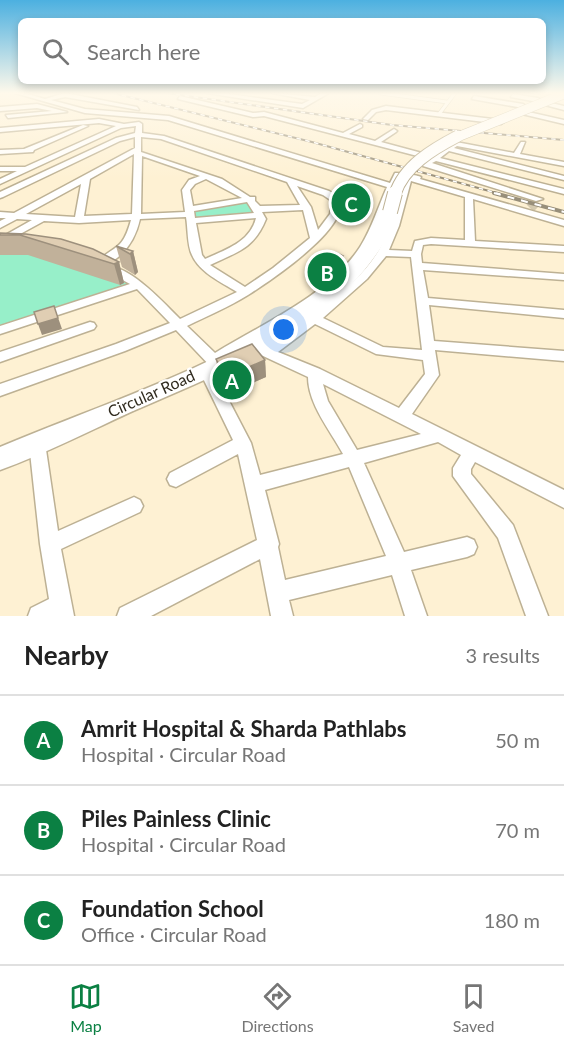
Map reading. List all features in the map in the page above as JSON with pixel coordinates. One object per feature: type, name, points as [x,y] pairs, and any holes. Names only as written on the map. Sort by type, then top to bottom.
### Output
[{"type":"main road","name":"Circular Road","points":[[0,459],[212,365],[264,345],[333,294],[359,269],[378,243],[400,182],[422,160],[463,135],[497,122]]},
{"type":"street","points":[[0,130],[5,138],[92,122]]},
{"type":"street","points":[[26,151],[94,122]]},
{"type":"street","points":[[100,264],[127,243],[135,218],[139,124],[122,125],[101,122]]},
{"type":"street","points":[[181,122],[392,186]]},
{"type":"street","points":[[293,122],[564,192]]},
{"type":"street","points":[[0,182],[122,125]]},
{"type":"street","points":[[343,135],[360,126]]},
{"type":"street","points":[[376,143],[394,131]]},
{"type":"street","points":[[0,195],[117,139],[137,135],[162,137],[326,193],[336,201],[333,217],[315,238],[286,265],[245,292],[176,325],[0,390]]},
{"type":"street","points":[[516,155],[523,143]]},
{"type":"street","points":[[539,199],[426,165],[447,149],[458,144],[562,164],[564,155]]},
{"type":"street","points":[[447,149],[564,178]]},
{"type":"street","points":[[0,225],[138,151]]},
{"type":"street","points":[[138,151],[240,191],[252,199],[259,212],[260,224],[254,236],[203,264]]},
{"type":"street","points":[[0,152],[65,152]]},
{"type":"street","points":[[108,168],[137,165]]},
{"type":"street","points":[[0,169],[30,168]]},
{"type":"street","points":[[212,365],[300,306],[339,276],[358,257],[372,236],[397,176],[564,223]]},
{"type":"street","points":[[204,177],[192,182],[186,190],[195,250],[203,264],[245,292]]},
{"type":"street","points":[[79,220],[86,178]]},
{"type":"street","points":[[409,178],[423,178],[530,208]]},
{"type":"street","points":[[264,345],[314,319],[353,286],[383,253],[409,178]]},
{"type":"street","points":[[290,182],[307,207],[315,238]]},
{"type":"street","points":[[469,195],[470,243]]},
{"type":"street","points":[[190,214],[252,199]]},
{"type":"street","points":[[0,214],[40,220],[79,220],[259,212],[307,207]]},
{"type":"street","points":[[0,242],[40,220]]},
{"type":"street","points":[[401,417],[431,378],[417,260],[418,243],[423,241],[564,249]]},
{"type":"street","points":[[0,248],[17,247]]},
{"type":"street","points":[[383,253],[417,260],[564,277]]},
{"type":"street","points":[[85,259],[100,264],[139,285],[212,365],[243,442],[255,485],[279,592],[282,616]]},
{"type":"street","points":[[0,330],[139,285]]},
{"type":"street","points":[[422,301],[564,314]]},
{"type":"street","points":[[314,319],[381,351],[564,356]]},
{"type":"street","points":[[0,357],[90,326]]},
{"type":"street","points":[[264,345],[314,373],[564,499]]},
{"type":"street","points":[[314,373],[317,393],[354,459],[390,536],[416,616]]},
{"type":"street","points":[[255,485],[437,436]]},
{"type":"street","points":[[176,479],[243,442]]},
{"type":"street","points":[[37,443],[50,544],[63,610],[39,616]]},
{"type":"street","points":[[472,453],[462,468],[462,476],[506,532],[537,616]]},
{"type":"street","points":[[50,544],[134,506]]},
{"type":"street","points":[[128,616],[269,544]]},
{"type":"street","points":[[279,592],[398,561],[467,547]]},
{"type":"green space","points":[[252,200],[258,214],[192,220],[191,209]]},
{"type":"green space","points":[[0,248],[96,263],[141,282],[0,325]]},
{"type":"building","points":[[0,233],[61,239],[93,249],[119,262],[114,264],[20,235],[0,235]]},
{"type":"building","points":[[116,246],[133,251],[130,254]]},
{"type":"building","points":[[335,252],[343,256],[328,270],[317,265]]},
{"type":"building","points":[[54,306],[58,318],[38,324],[34,312]]},
{"type":"building","points":[[252,344],[265,360],[226,377],[216,359]]},
{"type":"tunnel","points":[[530,208],[539,199]]},
{"type":"railway","points":[[230,122],[500,194]]},
{"type":"railway","points":[[369,122],[564,140]]},
{"type":"railway","points":[[494,193],[564,212]]},
{"type":"place","name":"Foundation School","points":[[351,203]]},
{"type":"place","name":"Piles Painless Clinic","points":[[327,272]]},
{"type":"place","name":"Amrit Hospital & Sharda Pathlabs","points":[[232,380]]}]
